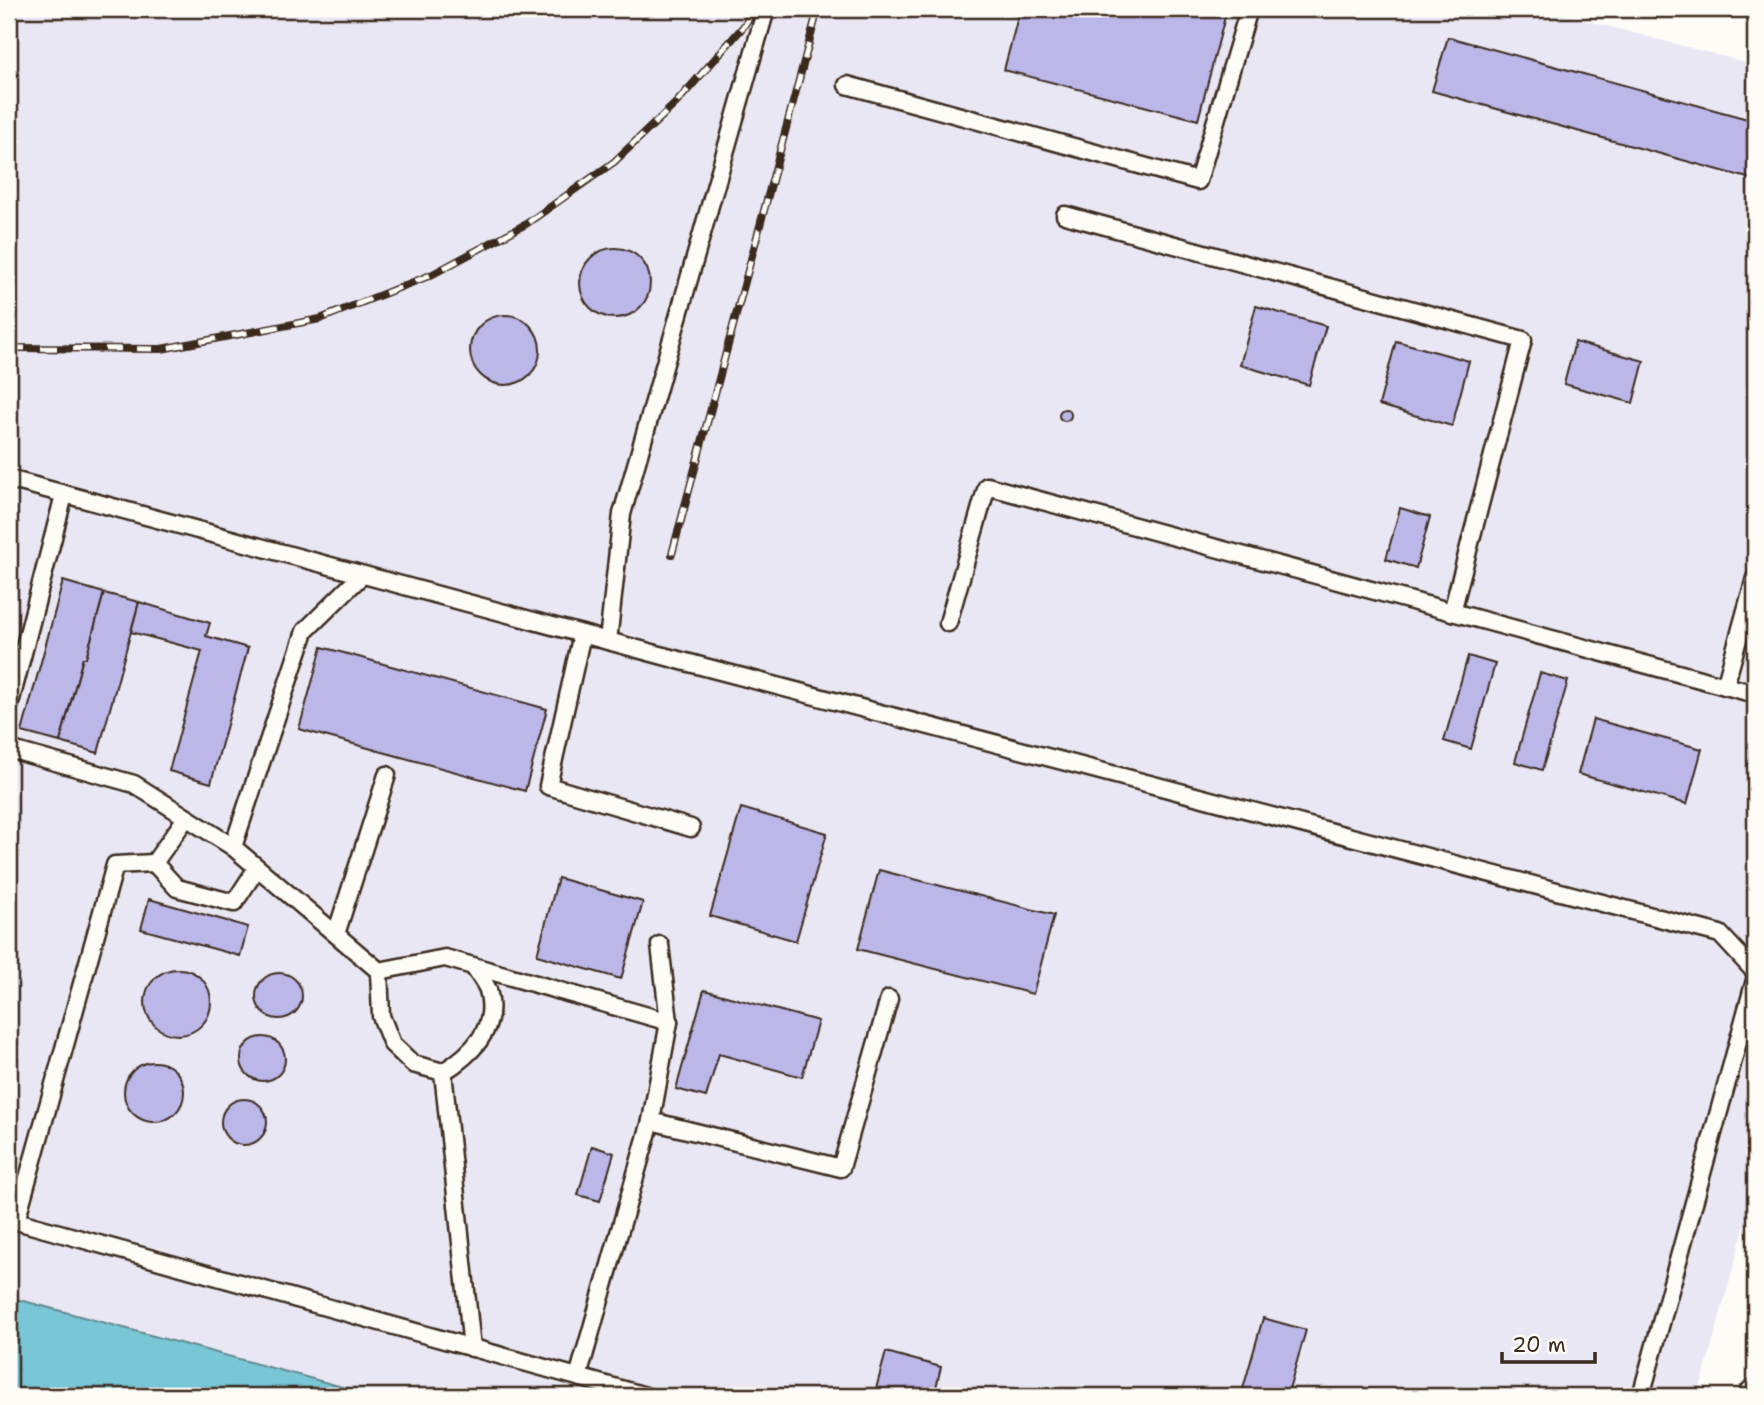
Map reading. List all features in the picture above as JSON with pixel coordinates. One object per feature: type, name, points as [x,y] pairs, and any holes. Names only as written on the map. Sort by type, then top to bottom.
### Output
[{"type":"lane","points":[[608,641],[622,514],[766,9]]},
{"type":"lane","points":[[847,85],[1198,181],[1249,9]]},
{"type":"lane","points":[[1065,215],[1523,340],[1452,611]]},
{"type":"lane","points":[[9,479],[608,641],[1720,934],[1755,972]]},
{"type":"lane","points":[[948,623],[987,486],[1755,694]]},
{"type":"lane","points":[[9,707],[64,495]]},
{"type":"lane","points":[[233,848],[304,631],[362,575]]},
{"type":"lane","points":[[1725,686],[1755,578]]},
{"type":"lane","points":[[582,634],[548,786],[691,828]]},
{"type":"lane","points":[[9,749],[134,784],[233,848],[379,971],[381,1016],[392,1044],[413,1064],[443,1072],[466,1059],[482,1037],[492,1012],[488,988],[473,967]]},
{"type":"lane","points":[[336,934],[387,775]]},
{"type":"lane","points":[[155,863],[186,818]]},
{"type":"lane","points":[[155,863],[177,888],[234,903],[257,868]]},
{"type":"lane","points":[[155,863],[115,865],[13,1220],[646,1396]]},
{"type":"lane","points":[[578,1377],[651,1121],[669,1022],[660,945]]},
{"type":"lane","points":[[379,971],[445,958],[669,1022]]},
{"type":"lane","points":[[1641,1396],[1755,981]]},
{"type":"lane","points":[[651,1121],[841,1168],[889,999]]},
{"type":"lane","points":[[443,1072],[472,1348]]},
{"type":"shaded area","points":[[9,9],[1542,9],[1755,65],[1755,1188],[1698,1396],[9,1396]]},
{"type":"water","points":[[9,1297],[376,1396],[9,1396]]},
{"type":"building","points":[[1020,9],[1227,9],[1198,120],[1004,70]]},
{"type":"building","points":[[1448,37],[1755,121],[1755,180],[1432,91]]},
{"type":"building","points":[[615,248],[640,258],[650,283],[640,308],[615,318],[590,308],[580,283],[590,258]]},
{"type":"building","points":[[1256,306],[1326,326],[1309,385],[1240,365]]},
{"type":"building","points":[[505,315],[530,325],[540,350],[530,375],[505,385],[480,375],[470,350],[480,325]]},
{"type":"building","points":[[1396,341],[1469,361],[1452,426],[1379,405]]},
{"type":"building","points":[[1575,342],[1644,361],[1633,403],[1564,384]]},
{"type":"building","points":[[1065,409],[1071,415],[1065,421],[1059,415]]},
{"type":"building","points":[[1400,508],[1430,517],[1416,568],[1386,559]]},
{"type":"building","points":[[63,581],[104,593],[60,742],[22,732]]},
{"type":"building","points":[[104,593],[139,602],[98,753],[60,742]]},
{"type":"building","points":[[139,602],[210,623],[206,636],[248,648],[211,783],[169,771],[202,651],[131,632]]},
{"type":"building","points":[[322,647],[547,709],[525,791],[299,729]]},
{"type":"building","points":[[1468,656],[1495,664],[1471,749],[1444,741]]},
{"type":"building","points":[[1540,673],[1568,681],[1542,770],[1515,762]]},
{"type":"building","points":[[1593,719],[1702,749],[1687,804],[1578,774]]},
{"type":"building","points":[[741,808],[827,833],[796,941],[710,916]]},
{"type":"building","points":[[879,870],[1054,915],[1033,994],[858,949]]},
{"type":"building","points":[[558,878],[643,902],[621,979],[537,955]]},
{"type":"building","points":[[149,899],[248,927],[240,956],[141,929]]},
{"type":"building","points":[[178,969],[201,979],[211,1002],[201,1025],[178,1035],[155,1025],[145,1002],[155,979]]},
{"type":"building","points":[[279,973],[295,980],[302,996],[295,1012],[279,1019],[263,1012],[256,996],[263,980]]},
{"type":"building","points":[[704,990],[818,1021],[802,1077],[719,1054],[706,1097],[676,1089]]},
{"type":"building","points":[[263,1037],[278,1044],[285,1059],[278,1074],[263,1081],[248,1074],[241,1059],[248,1044]]},
{"type":"building","points":[[148,1062],[160,1062],[179,1075],[184,1092],[182,1104],[171,1117],[160,1122],[148,1122],[129,1109],[124,1098],[124,1086],[137,1067]]},
{"type":"building","points":[[244,1099],[260,1106],[267,1122],[260,1138],[244,1145],[228,1138],[221,1122],[228,1106]]},
{"type":"building","points":[[592,1146],[614,1153],[600,1201],[578,1195]]},
{"type":"building","points":[[1263,1318],[1306,1330],[1287,1396],[1241,1396]]},
{"type":"building","points":[[886,1352],[941,1367],[934,1396],[874,1396]]},
{"type":"railway","points":[[9,348],[161,349],[320,319],[431,275],[526,224],[614,162],[677,102],[743,27],[755,9]]},
{"type":"railway","points":[[672,554],[818,9]]}]
